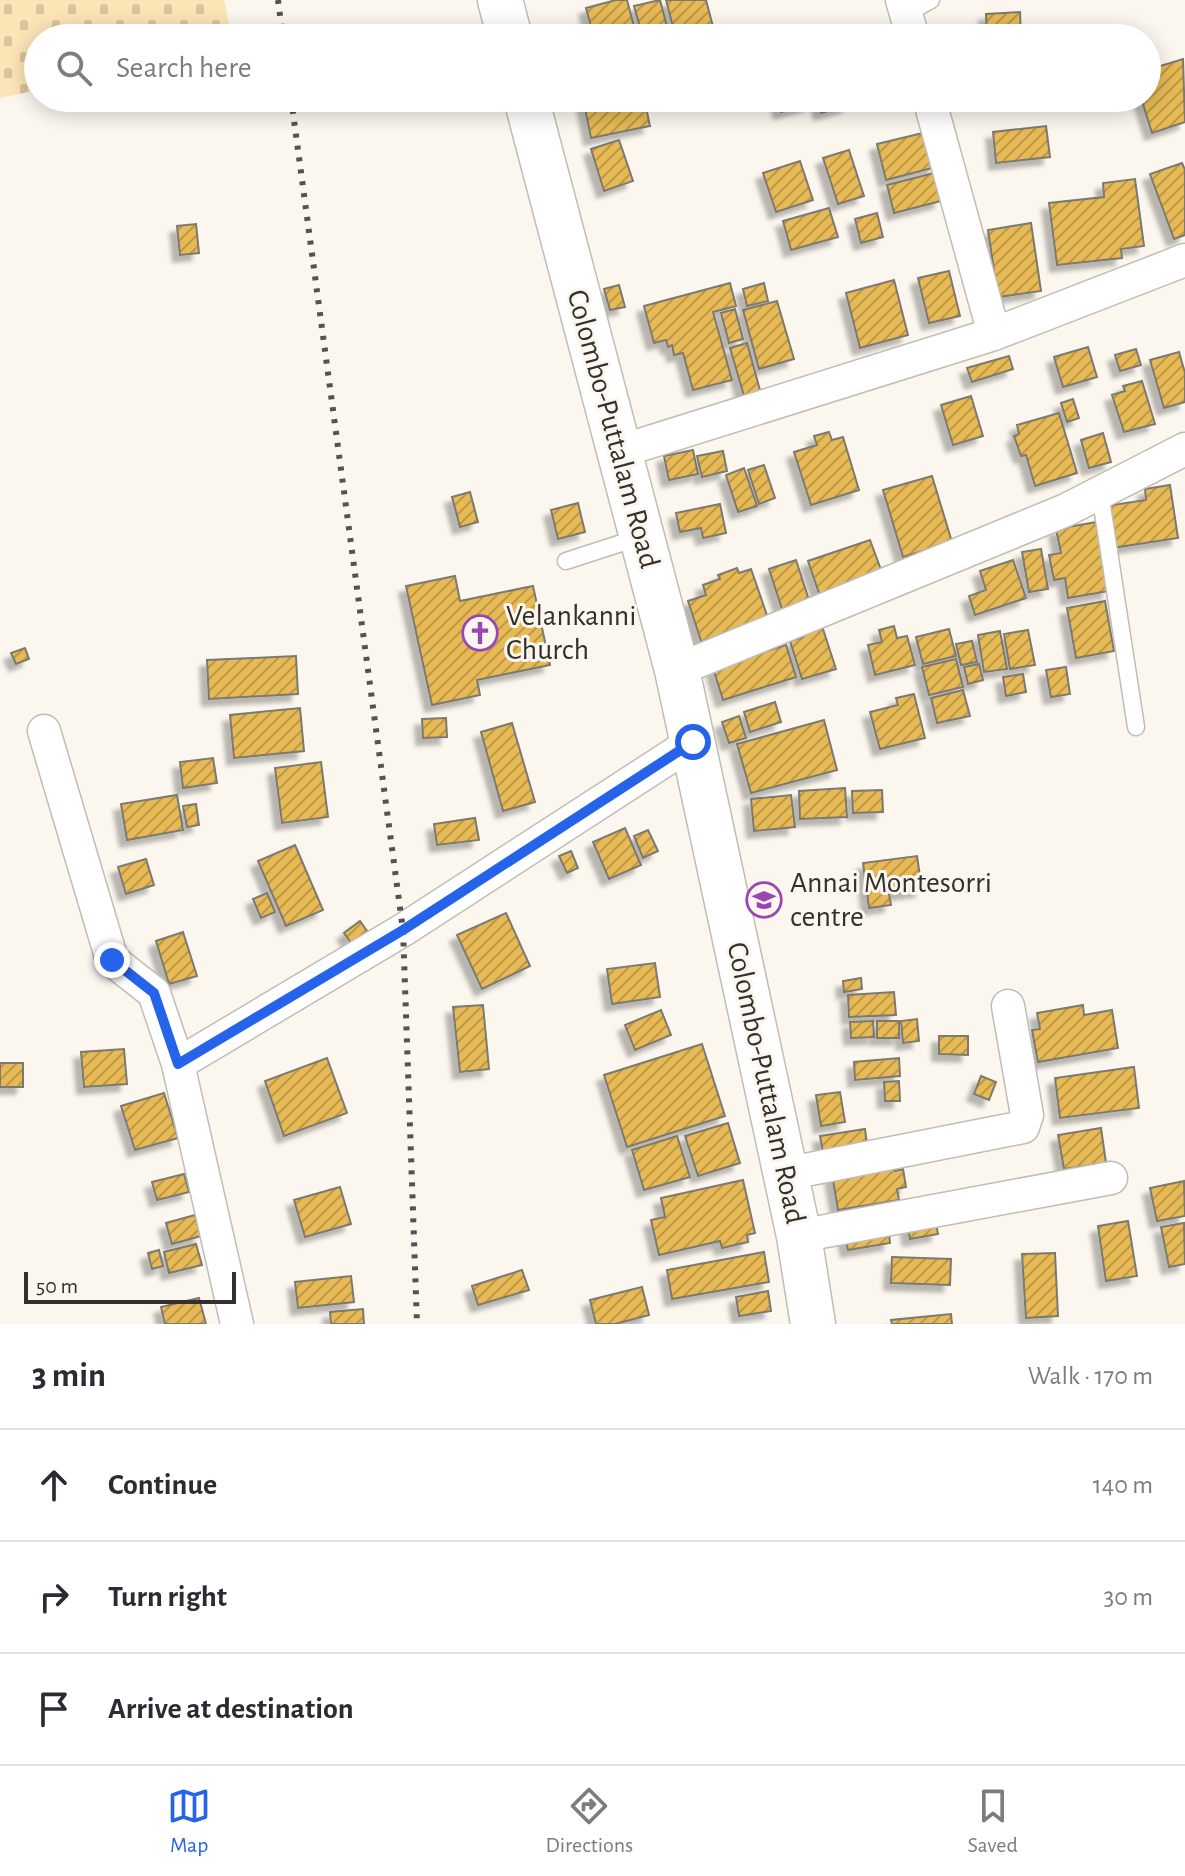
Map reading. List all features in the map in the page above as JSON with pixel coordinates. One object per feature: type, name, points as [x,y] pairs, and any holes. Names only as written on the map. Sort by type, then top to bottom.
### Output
[{"type":"highway","points":[[500,0],[506,24]]},
{"type":"highway","name":"Colombo-Puttalam Road","points":[[530,112],[677,670],[799,1236],[813,1324]]},
{"type":"street","points":[[933,112],[994,334]]},
{"type":"street","points":[[618,452],[994,334],[1185,260]]},
{"type":"street","points":[[677,670],[1066,510],[1185,449]]},
{"type":"street","points":[[44,731],[112,960],[154,993],[178,1064],[237,1324]]},
{"type":"street","points":[[178,1064],[403,930],[693,742]]},
{"type":"street","points":[[785,1174],[1023,1127],[1027,1115],[1008,1006]]},
{"type":"street","points":[[799,1236],[1111,1178]]},
{"type":"lane","points":[[1100,493],[1136,727]]},
{"type":"lane","points":[[566,561],[641,537]]},
{"type":"green space","points":[[0,0],[224,0],[229,24],[24,24],[24,93],[0,98]]},
{"type":"building","points":[[627,0],[633,24],[590,24],[586,8]]},
{"type":"building","points":[[660,0],[666,24],[639,24],[634,6]]},
{"type":"building","points":[[666,0],[706,0],[712,24],[672,24]]},
{"type":"building","points":[[1020,12],[1020,24],[986,24],[986,14]]},
{"type":"building","points":[[1183,59],[1185,122],[1152,133],[1145,112],[1161,112],[1161,66]]},
{"type":"building","points":[[586,112],[647,112],[650,126],[591,138]]},
{"type":"building","points":[[1046,126],[1050,157],[996,163],[993,132]]},
{"type":"building","points":[[927,132],[936,167],[886,180],[877,144]]},
{"type":"building","points":[[619,140],[633,181],[604,191],[591,149]]},
{"type":"building","points":[[849,150],[864,196],[838,204],[823,158]]},
{"type":"building","points":[[800,161],[813,200],[776,212],[763,173]]},
{"type":"building","points":[[1182,163],[1185,170],[1185,235],[1174,239],[1150,174]]},
{"type":"building","points":[[934,173],[941,201],[894,213],[887,185]]},
{"type":"building","points":[[1135,179],[1144,246],[1121,249],[1122,258],[1057,265],[1049,203],[1104,197],[1103,183]]},
{"type":"building","points":[[829,208],[838,237],[791,250],[783,221]]},
{"type":"building","points":[[877,213],[883,237],[861,243],[855,219]]},
{"type":"building","points":[[1031,223],[1041,291],[998,297],[988,230]]},
{"type":"building","points":[[196,224],[199,253],[180,255],[177,226]]},
{"type":"building","points":[[949,271],[960,316],[929,323],[918,278]]},
{"type":"building","points":[[894,280],[908,335],[860,348],[846,293]]},
{"type":"building","points":[[730,283],[736,306],[713,312],[732,380],[693,390],[683,353],[674,355],[672,345],[668,347],[666,340],[654,343],[644,306]]},
{"type":"building","points":[[764,283],[768,301],[747,306],[743,289]]},
{"type":"building","points":[[619,285],[625,307],[610,310],[604,289]]},
{"type":"building","points":[[777,301],[794,359],[759,369],[743,310]]},
{"type":"building","points":[[735,309],[743,339],[729,343],[721,313]]},
{"type":"building","points":[[747,343],[763,401],[747,406],[730,348]]},
{"type":"building","points":[[1088,347],[1097,377],[1063,387],[1054,357]]},
{"type":"building","points":[[1136,349],[1141,365],[1120,371],[1115,355]]},
{"type":"building","points":[[1179,352],[1185,373],[1185,402],[1164,408],[1150,360]]},
{"type":"building","points":[[1009,356],[1013,369],[972,382],[967,368]]},
{"type":"building","points":[[1142,381],[1155,424],[1124,432],[1112,395],[1125,391],[1123,386]]},
{"type":"building","points":[[971,396],[983,436],[953,445],[941,405]]},
{"type":"building","points":[[1073,399],[1079,418],[1067,422],[1061,403]]},
{"type":"building","points":[[1059,413],[1077,473],[1035,486],[1026,455],[1021,456],[1014,436],[1019,434],[1017,425]]},
{"type":"building","points":[[829,432],[832,440],[843,437],[859,490],[811,505],[794,452],[817,445],[814,436]]},
{"type":"building","points":[[1103,433],[1111,462],[1089,468],[1081,440]]},
{"type":"building","points":[[693,450],[698,474],[669,480],[664,456]]},
{"type":"building","points":[[723,451],[727,471],[702,477],[697,456]]},
{"type":"building","points":[[764,465],[775,498],[759,504],[748,470]]},
{"type":"building","points":[[744,468],[757,506],[738,512],[726,475]]},
{"type":"building","points":[[932,476],[952,542],[903,557],[883,490]]},
{"type":"building","points":[[1170,485],[1178,538],[1112,548],[1106,506],[1146,500],[1145,489]]},
{"type":"building","points":[[470,492],[478,522],[460,527],[452,497]]},
{"type":"building","points":[[578,503],[585,532],[558,539],[551,510]]},
{"type":"building","points":[[720,504],[726,533],[703,538],[701,528],[680,532],[676,513]]},
{"type":"building","points":[[1097,522],[1109,591],[1068,598],[1065,578],[1054,580],[1049,555],[1061,553],[1056,529]]},
{"type":"building","points":[[870,540],[884,578],[821,599],[808,561]]},
{"type":"building","points":[[1041,549],[1048,589],[1029,592],[1022,552]]},
{"type":"building","points":[[796,560],[809,600],[782,609],[769,569]]},
{"type":"building","points":[[1013,560],[1026,598],[975,615],[969,596],[986,590],[980,571]]},
{"type":"building","points":[[737,568],[739,573],[751,569],[768,618],[703,647],[688,601],[706,595],[703,585]]},
{"type":"building","name":"Velankanni Church","points":[[455,576],[460,601],[533,586],[550,665],[477,680],[480,695],[432,705],[406,586]]},
{"type":"building","points":[[1105,601],[1114,651],[1076,658],[1067,608]]},
{"type":"building","points":[[822,626],[836,669],[802,679],[790,641],[803,637],[801,632]]},
{"type":"building","points":[[894,626],[897,638],[907,636],[915,665],[875,675],[868,645],[882,642],[879,630]]},
{"type":"building","points":[[949,629],[956,656],[923,664],[916,637]]},
{"type":"building","points":[[1028,630],[1035,665],[1010,669],[1004,634]]},
{"type":"building","points":[[1000,631],[1007,669],[984,672],[978,635]]},
{"type":"building","points":[[972,641],[977,662],[961,665],[956,644]]},
{"type":"building","points":[[786,645],[796,677],[723,700],[713,668]]},
{"type":"building","points":[[25,648],[29,659],[16,664],[11,653]]},
{"type":"building","points":[[296,656],[298,694],[209,699],[207,660]]},
{"type":"building","points":[[956,659],[963,687],[929,695],[922,667]]},
{"type":"building","points":[[979,664],[983,680],[968,684],[964,667]]},
{"type":"building","points":[[1066,667],[1070,694],[1051,697],[1046,670]]},
{"type":"building","points":[[1023,674],[1026,692],[1006,696],[1003,677]]},
{"type":"building","points":[[963,690],[970,716],[937,723],[931,698]]},
{"type":"building","points":[[914,694],[925,738],[880,749],[870,712],[898,705],[896,698]]},
{"type":"building","points":[[775,702],[781,722],[750,732],[744,712]]},
{"type":"building","points":[[300,708],[304,751],[234,758],[230,715]]},
{"type":"building","points":[[739,716],[746,738],[729,743],[722,722]]},
{"type":"building","points":[[446,718],[447,737],[423,738],[422,719]]},
{"type":"building","points":[[824,720],[837,770],[751,793],[737,744]]},
{"type":"building","points":[[512,723],[535,802],[503,811],[481,732]]},
{"type":"building","points":[[213,758],[217,783],[183,788],[180,762]]},
{"type":"building","points":[[321,762],[328,817],[282,823],[275,768]]},
{"type":"building","points":[[845,788],[847,817],[800,819],[799,791]]},
{"type":"building","points":[[882,790],[883,812],[853,813],[852,791]]},
{"type":"building","points":[[177,795],[183,830],[127,840],[121,804]]},
{"type":"building","points":[[791,795],[795,827],[754,831],[751,799]]},
{"type":"building","points":[[196,804],[199,825],[187,827],[183,806]]},
{"type":"building","points":[[475,818],[479,840],[437,845],[434,824]]},
{"type":"building","points":[[625,828],[641,865],[609,879],[593,842]]},
{"type":"building","points":[[648,830],[658,851],[643,858],[634,836]]},
{"type":"building","points":[[295,845],[323,910],[286,926],[258,861]]},
{"type":"building","points":[[571,851],[578,868],[567,873],[559,856]]},
{"type":"building","points":[[917,856],[922,890],[889,894],[891,905],[869,908],[863,863]]},
{"type":"building","points":[[146,859],[154,885],[126,894],[118,867]]},
{"type":"building","points":[[267,893],[275,912],[261,918],[253,899]]},
{"type":"building","points":[[506,913],[530,966],[482,989],[457,935]]},
{"type":"building","points":[[360,921],[370,935],[354,947],[344,933]]},
{"type":"building","points":[[183,932],[197,976],[169,984],[156,941]]},
{"type":"building","points":[[655,963],[660,997],[612,1004],[607,969]]},
{"type":"building","points":[[861,978],[862,989],[844,992],[843,981]]},
{"type":"building","points":[[894,992],[896,1015],[849,1017],[848,995]]},
{"type":"building","points":[[483,1005],[489,1069],[460,1072],[453,1007]]},
{"type":"building","points":[[1083,1005],[1084,1015],[1112,1010],[1118,1048],[1038,1062],[1032,1030],[1040,1029],[1037,1013]]},
{"type":"building","points":[[661,1010],[671,1035],[635,1050],[625,1025]]},
{"type":"building","points":[[917,1019],[919,1041],[903,1043],[901,1021]]},
{"type":"building","points":[[873,1021],[874,1037],[851,1038],[850,1022]]},
{"type":"building","points":[[877,1021],[899,1021],[899,1038],[877,1038]]},
{"type":"building","points":[[939,1036],[968,1036],[968,1055],[939,1054]]},
{"type":"building","points":[[702,1044],[725,1116],[627,1147],[604,1075]]},
{"type":"building","points":[[124,1049],[127,1084],[84,1087],[81,1052]]},
{"type":"building","points":[[327,1058],[347,1113],[284,1136],[265,1081]]},
{"type":"building","points":[[899,1058],[900,1076],[855,1080],[854,1062]]},
{"type":"building","points":[[0,1063],[23,1063],[23,1087],[0,1087]]},
{"type":"building","points":[[1134,1067],[1139,1108],[1060,1118],[1055,1078]]},
{"type":"building","points":[[981,1076],[996,1082],[989,1100],[974,1094]]},
{"type":"building","points":[[899,1081],[900,1101],[885,1101],[884,1082]]},
{"type":"building","points":[[840,1092],[845,1122],[821,1126],[816,1095]]},
{"type":"building","points":[[164,1093],[178,1138],[135,1150],[121,1106]]},
{"type":"building","points":[[728,1123],[740,1163],[698,1176],[685,1136]]},
{"type":"building","points":[[1101,1128],[1106,1163],[1064,1169],[1058,1135]]},
{"type":"building","points":[[865,1129],[868,1152],[824,1159],[820,1136]]},
{"type":"building","points":[[677,1136],[690,1177],[644,1190],[632,1150]]},
{"type":"building","points":[[893,1164],[895,1171],[903,1169],[906,1187],[897,1189],[899,1200],[838,1210],[832,1174]]},
{"type":"building","points":[[184,1174],[189,1192],[157,1200],[152,1182]]},
{"type":"building","points":[[743,1180],[755,1233],[747,1235],[748,1242],[722,1248],[720,1241],[659,1255],[651,1220],[665,1217],[661,1198]]},
{"type":"building","points":[[1184,1181],[1185,1216],[1157,1221],[1150,1188]]},
{"type":"building","points":[[340,1187],[351,1224],[305,1237],[294,1200]]},
{"type":"building","points":[[195,1215],[201,1236],[172,1244],[166,1223]]},
{"type":"building","points":[[935,1218],[938,1234],[910,1239],[907,1223]]},
{"type":"building","points":[[1128,1221],[1137,1276],[1106,1281],[1098,1226]]},
{"type":"building","points":[[1184,1223],[1185,1264],[1169,1267],[1161,1227]]},
{"type":"building","points":[[888,1225],[890,1243],[848,1250],[844,1233]]},
{"type":"building","points":[[196,1244],[202,1265],[169,1273],[164,1252]]},
{"type":"building","points":[[159,1250],[163,1266],[152,1269],[148,1253]]},
{"type":"building","points":[[764,1252],[769,1282],[672,1299],[667,1270]]},
{"type":"building","points":[[1055,1253],[1058,1316],[1026,1318],[1022,1254]]},
{"type":"building","points":[[892,1257],[951,1259],[950,1285],[891,1283]]},
{"type":"building","points":[[522,1270],[529,1290],[478,1305],[472,1286]]},
{"type":"building","points":[[351,1276],[354,1302],[298,1308],[295,1282]]},
{"type":"building","points":[[642,1287],[649,1315],[615,1324],[596,1324],[590,1300]]},
{"type":"building","points":[[768,1291],[771,1311],[739,1316],[736,1297]]},
{"type":"building","points":[[199,1298],[206,1324],[165,1324],[161,1307]]},
{"type":"building","points":[[363,1309],[364,1324],[331,1324],[330,1312]]},
{"type":"building","points":[[951,1314],[952,1324],[892,1324],[891,1320]]},
{"type":"railway","points":[[278,0],[281,24]]},
{"type":"railway","points":[[293,112],[403,930],[417,1324]]},
{"type":"place","name":"Velankanni Church","points":[[480,633]]},
{"type":"place","name":"Annai Montesorri centre","points":[[764,900]]},
{"type":"route","points":[[112,960],[154,993],[178,1064],[403,930],[693,742]]}]
